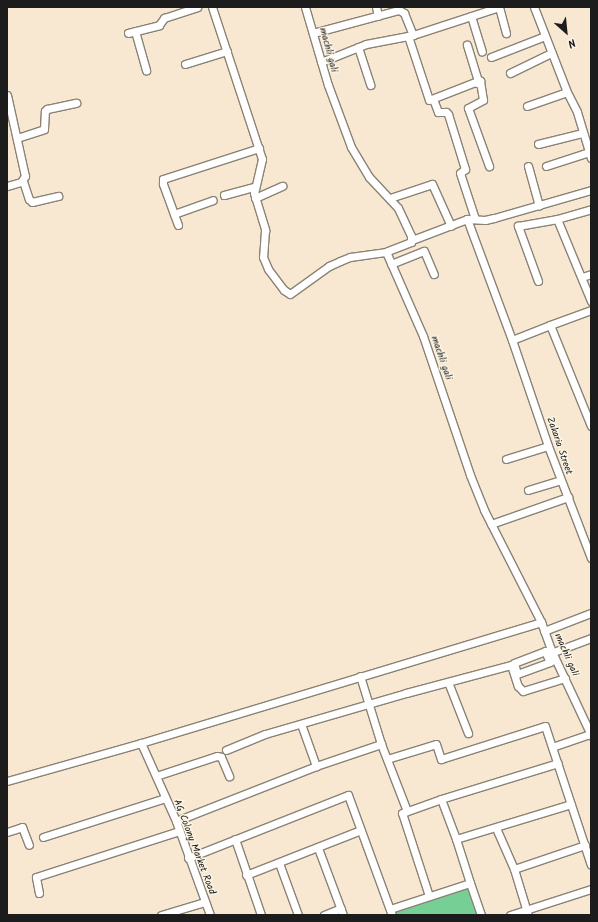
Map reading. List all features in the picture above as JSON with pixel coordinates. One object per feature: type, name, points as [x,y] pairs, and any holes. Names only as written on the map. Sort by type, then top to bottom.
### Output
[{"type":"street","points":[[128,33],[160,25],[164,18],[197,7]]},
{"type":"street","points":[[214,7],[259,148],[262,163],[254,187],[255,198],[265,230],[264,261],[288,294],[292,293],[329,266],[350,257],[387,252],[412,240],[466,219],[475,220],[494,218],[591,190]]},
{"type":"street","name":"machli gali","points":[[305,7],[341,124],[351,147],[369,177],[398,208],[412,240]]},
{"type":"street","points":[[376,7],[378,16]]},
{"type":"street","points":[[321,62],[366,44],[411,36],[499,7],[506,33]]},
{"type":"street","points":[[534,7],[567,92],[577,112],[582,133],[589,144],[590,155],[546,166]]},
{"type":"street","points":[[313,33],[399,10],[403,11],[428,99],[433,99],[480,82],[483,100],[468,108],[489,166]]},
{"type":"street","points":[[471,16],[482,51]]},
{"type":"street","points":[[136,31],[146,70]]},
{"type":"street","points":[[491,57],[545,36]]},
{"type":"street","points":[[467,45],[478,79],[477,83]]},
{"type":"street","points":[[358,47],[370,85]]},
{"type":"street","points":[[185,64],[227,51]]},
{"type":"street","points":[[510,73],[552,53]]},
{"type":"street","points":[[527,106],[567,92]]},
{"type":"street","points":[[7,95],[9,112],[24,176],[23,181],[29,199],[32,202],[58,196]]},
{"type":"street","points":[[433,99],[438,112],[446,112],[448,114],[465,169],[460,173],[475,220]]},
{"type":"street","points":[[16,138],[44,129],[47,109],[76,103]]},
{"type":"street","points":[[538,144],[582,133]]},
{"type":"street","points":[[178,225],[163,184],[163,179],[259,148]]},
{"type":"street","points":[[528,166],[538,206]]},
{"type":"street","points":[[7,186],[23,181]]},
{"type":"street","points":[[390,198],[432,184],[451,226]]},
{"type":"street","points":[[255,198],[282,186]]},
{"type":"street","points":[[224,195],[254,187]]},
{"type":"street","points":[[174,214],[213,200]]},
{"type":"street","points":[[538,281],[518,226],[557,219],[591,209]]},
{"type":"street","name":"Zakaria Street","points":[[466,219],[512,340],[560,480],[591,558]]},
{"type":"street","points":[[557,219],[591,301]]},
{"type":"street","points":[[391,264],[424,251],[434,274]]},
{"type":"street","name":"machli gali","points":[[387,252],[423,336],[470,475],[491,524],[541,622],[550,653],[565,678],[591,734]]},
{"type":"street","points":[[582,277],[591,274]]},
{"type":"street","points":[[512,340],[591,311]]},
{"type":"street","points":[[550,326],[591,426]]},
{"type":"street","points":[[506,459],[548,446]]},
{"type":"street","points":[[528,490],[560,480]]},
{"type":"street","points":[[491,524],[568,497]]},
{"type":"street","points":[[544,631],[591,612]]},
{"type":"street","points":[[7,781],[141,743],[541,622]]},
{"type":"street","points":[[565,678],[523,691],[518,686],[513,667],[514,663],[545,651],[550,653],[591,638]]},
{"type":"street","points":[[226,750],[265,734],[511,665],[518,674],[550,662],[550,653]]},
{"type":"street","points":[[360,676],[381,744],[407,811]]},
{"type":"street","points":[[448,682],[468,733]]},
{"type":"street","points":[[301,724],[316,766]]},
{"type":"street","points":[[388,759],[436,744],[441,759],[545,726],[591,865]]},
{"type":"street","points":[[552,747],[591,734]]},
{"type":"street","name":"AG Colony Market Road","points":[[141,743],[176,821],[188,858],[210,915]]},
{"type":"street","points":[[176,821],[316,766],[381,744]]},
{"type":"street","points":[[156,776],[217,756],[222,757],[229,776]]},
{"type":"street","points":[[429,896],[402,813],[441,799],[558,763]]},
{"type":"street","points":[[188,858],[348,795],[391,912],[429,896],[470,883]]},
{"type":"street","points":[[43,837],[165,798]]},
{"type":"street","points":[[441,799],[481,915]]},
{"type":"street","points":[[456,839],[496,828],[570,804]]},
{"type":"street","points":[[7,832],[22,827],[29,846]]},
{"type":"street","points":[[496,828],[514,869],[527,912]]},
{"type":"street","points":[[246,875],[361,830]]},
{"type":"street","points":[[39,893],[36,877],[179,831]]},
{"type":"street","points":[[235,839],[246,875],[261,915]]},
{"type":"street","points":[[514,869],[585,845]]},
{"type":"street","points":[[318,848],[342,912],[324,915]]},
{"type":"street","points":[[279,863],[298,915]]},
{"type":"street","points":[[510,915],[527,912],[591,889]]},
{"type":"street","points":[[161,915],[205,902]]},
{"type":"green space","points":[[469,885],[479,915],[397,915],[395,911]]}]
